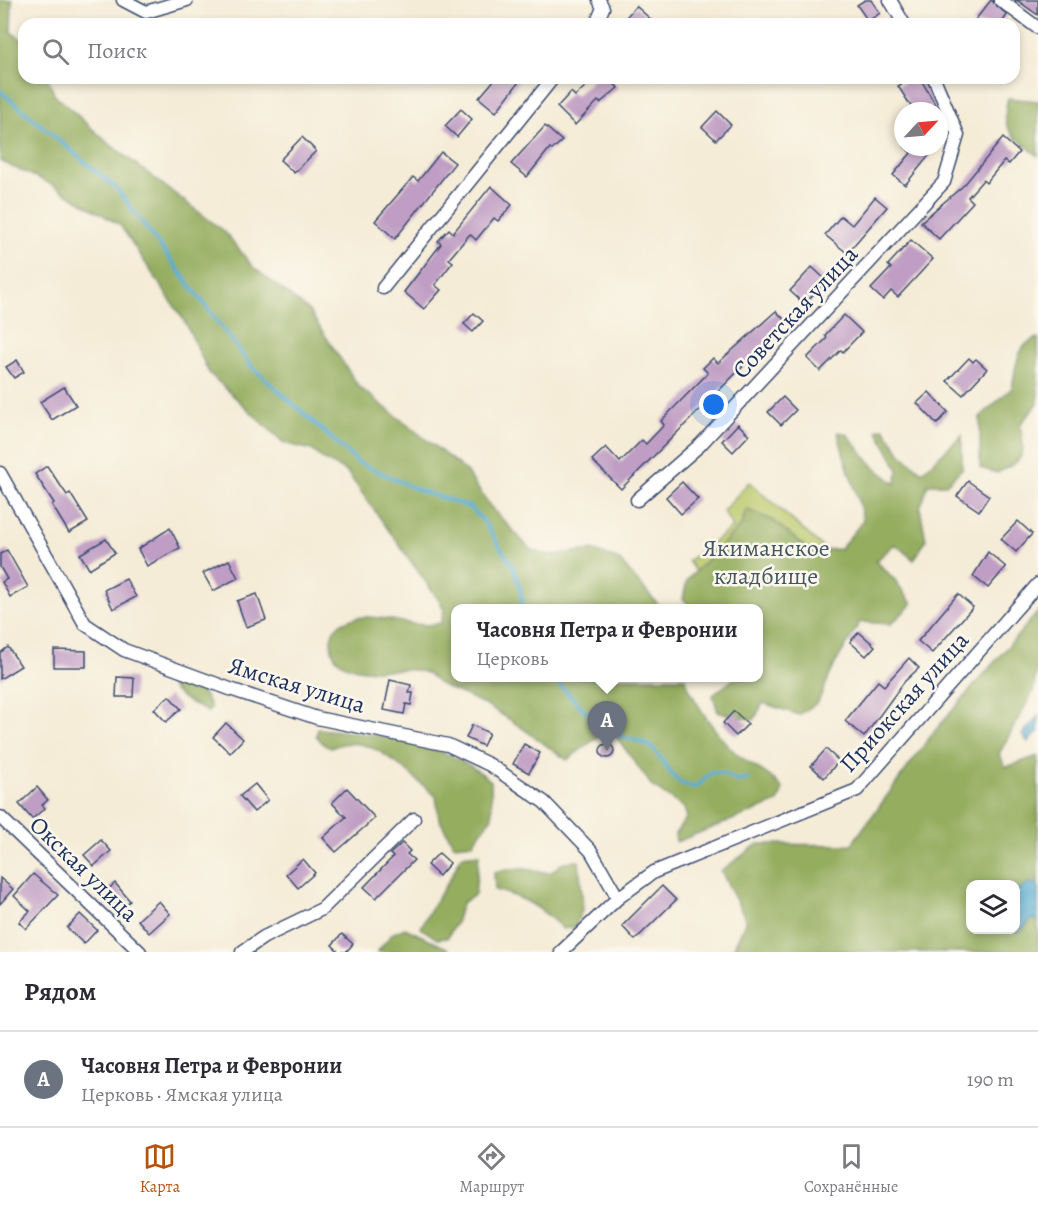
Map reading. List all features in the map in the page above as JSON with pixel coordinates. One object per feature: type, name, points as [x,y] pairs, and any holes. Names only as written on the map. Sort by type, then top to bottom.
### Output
[{"type":"street","points":[[123,0],[146,12],[187,0]]},
{"type":"street","points":[[599,0],[603,8],[599,18]]},
{"type":"street","points":[[890,0],[900,18]]},
{"type":"street","points":[[1000,0],[1038,28]]},
{"type":"street","points":[[383,288],[548,84]]},
{"type":"street","name":"Советская улица","points":[[637,500],[700,445],[944,182],[958,135],[937,84]]},
{"type":"street","name":"Ямская улица","points":[[0,473],[85,624],[124,650],[230,689],[317,718],[448,745],[490,765],[544,801],[591,851],[618,898]]},
{"type":"street","name":"Приокская улица","points":[[561,952],[618,898],[654,872],[857,790],[1038,584]]},
{"type":"street","name":"Окская улица","points":[[0,817],[140,952]]},
{"type":"street","points":[[242,952],[264,937],[322,909],[414,819]]},
{"type":"green space","points":[[0,0],[12,0],[11,32],[18,37],[18,84],[50,84],[54,94],[107,142],[225,232],[253,267],[309,311],[359,387],[465,470],[491,507],[531,550],[549,555],[592,550],[619,560],[658,604],[451,604],[451,682],[687,682],[700,708],[723,740],[738,755],[767,774],[783,789],[778,802],[676,842],[675,834],[687,817],[684,808],[652,786],[610,728],[567,760],[501,714],[438,683],[428,674],[409,670],[360,669],[349,667],[339,661],[333,653],[331,643],[333,632],[339,625],[351,619],[363,617],[429,625],[441,623],[444,610],[438,599],[347,472],[312,450],[284,443],[209,373],[185,322],[120,225],[51,184],[0,161]]},
{"type":"green space","points":[[1008,98],[1038,101],[1038,156],[1007,126]]},
{"type":"green space","points":[[1038,338],[1038,403],[1020,425],[1023,443],[1021,455],[1013,464],[997,473],[980,468],[980,417],[1012,388],[1021,351],[1030,341]]},
{"type":"green space","points":[[884,428],[901,454],[922,472],[962,435],[962,469],[946,484],[928,484],[920,508],[926,540],[914,560],[895,544],[876,561],[895,580],[912,604],[891,624],[860,622],[835,664],[818,702],[799,715],[763,703],[754,720],[718,712],[713,695],[730,682],[763,682],[763,604],[688,604],[683,599],[687,580],[742,524],[746,509],[774,521],[810,551],[840,549],[863,521],[838,432],[847,434],[874,467],[896,484],[898,469],[877,430]]},
{"type":"green space","name":"Якиманское кладбище","points":[[749,482],[826,550],[763,657],[763,604],[717,604],[688,561],[733,527],[723,511]]},
{"type":"green space","points":[[1038,612],[1038,662],[1033,692],[999,754],[1006,767],[1038,756],[1038,885],[1029,883],[1020,890],[1020,880],[966,880],[966,934],[1020,934],[1020,930],[1033,918],[1038,922],[1038,952],[732,952],[746,920],[721,871],[758,844],[851,845],[933,733]]},
{"type":"green space","points":[[167,677],[182,679],[200,690],[211,708],[208,712],[177,693],[168,683]]},
{"type":"green space","points":[[318,729],[387,737],[409,742],[432,748],[473,767],[491,781],[492,817],[473,843],[454,845],[439,819],[436,796],[387,756],[374,749],[360,744],[346,743],[331,748],[324,745],[316,735]]},
{"type":"green space","points":[[479,854],[475,895],[462,903],[456,923],[447,938],[437,939],[421,928],[452,876],[461,856]]},
{"type":"green space","points":[[579,861],[583,908],[575,927],[563,929],[532,904],[495,890],[494,872],[518,868],[550,873],[564,862]]},
{"type":"green space","points":[[405,928],[451,952],[377,952],[393,933]]},
{"type":"water","points":[[1038,716],[1038,732],[1028,742],[1022,735]]},
{"type":"water","points":[[1029,883],[1038,885],[1038,922],[1033,918],[1020,931],[1020,889]]},
{"type":"building","points":[[865,0],[871,0],[880,13],[872,18],[866,18],[857,5]]},
{"type":"building","points":[[991,0],[1007,15],[1005,18],[977,18]]},
{"type":"building","points":[[1014,0],[1038,0],[1038,15],[1018,1]]},
{"type":"building","points":[[636,6],[649,18],[625,18]]},
{"type":"building","points":[[491,84],[517,84],[496,112],[479,98]]},
{"type":"building","points":[[588,84],[615,84],[618,88],[600,103],[598,101],[575,125],[557,107],[571,92],[575,96]]},
{"type":"building","points":[[902,84],[923,84],[934,102],[908,102],[898,86]]},
{"type":"building","points":[[461,109],[472,119],[457,137],[445,126]]},
{"type":"building","points":[[717,111],[731,125],[716,140],[702,127]]},
{"type":"building","points":[[545,126],[562,141],[552,150],[550,148],[527,177],[511,164]]},
{"type":"building","points":[[302,137],[316,151],[294,173],[280,160]]},
{"type":"building","points":[[1003,138],[1019,152],[1009,164],[1004,161],[986,183],[983,180],[968,197],[973,202],[939,239],[921,222],[964,185]]},
{"type":"building","points":[[441,152],[455,163],[395,239],[375,221],[413,177],[418,181]]},
{"type":"building","points":[[909,156],[929,156],[905,185],[893,175]]},
{"type":"building","points":[[491,186],[512,205],[498,221],[494,218],[476,240],[470,234],[449,259],[453,262],[435,285],[441,290],[424,309],[404,292],[441,244],[438,241],[449,229],[453,233]]},
{"type":"building","points":[[875,197],[887,207],[847,253],[825,235],[841,216],[852,225]]},
{"type":"building","points":[[911,240],[933,259],[898,297],[891,291],[883,300],[871,289],[891,268],[888,265]]},
{"type":"building","points":[[812,267],[827,281],[804,304],[790,291]]},
{"type":"building","points":[[776,311],[787,322],[621,489],[592,460],[606,447],[620,462],[642,440],[646,444],[664,425],[661,421],[708,373],[703,368],[713,358],[718,363]]},
{"type":"building","points":[[474,313],[483,321],[473,332],[464,324]]},
{"type":"building","points":[[844,315],[862,332],[820,371],[807,358],[827,338],[825,335]]},
{"type":"building","points":[[969,358],[973,362],[976,359],[987,369],[963,395],[947,381]]},
{"type":"building","points":[[17,360],[24,372],[14,378],[6,367]]},
{"type":"building","points":[[64,387],[76,405],[52,420],[40,402]]},
{"type":"building","points":[[929,392],[948,412],[937,424],[917,403]]},
{"type":"building","points":[[783,397],[796,410],[781,425],[768,412]]},
{"type":"building","points":[[738,424],[749,435],[733,452],[722,441]]},
{"type":"building","points":[[47,466],[67,495],[70,493],[88,522],[69,533],[52,505],[54,503],[35,474]]},
{"type":"building","points":[[968,481],[989,496],[979,511],[957,496]]},
{"type":"building","points":[[682,482],[698,499],[681,514],[666,497]]},
{"type":"building","points":[[1018,521],[1032,534],[1016,552],[1001,539]]},
{"type":"building","points":[[170,528],[180,548],[147,566],[138,549]]},
{"type":"building","points":[[106,539],[115,553],[89,569],[80,554]]},
{"type":"building","points":[[7,550],[28,587],[10,597],[2,582],[7,579],[0,567],[0,554]]},
{"type":"building","points":[[988,552],[1006,567],[988,588],[973,576]]},
{"type":"building","points":[[229,560],[238,578],[213,591],[203,573]]},
{"type":"building","points":[[126,579],[136,597],[113,609],[104,590]]},
{"type":"building","points":[[257,594],[266,620],[246,627],[237,601]]},
{"type":"building","points":[[958,594],[973,607],[932,653],[918,641]]},
{"type":"building","points":[[859,632],[875,646],[866,656],[850,642]]},
{"type":"building","points":[[8,647],[21,666],[0,679],[0,653]]},
{"type":"building","points":[[54,650],[86,651],[86,667],[54,667]]},
{"type":"building","points":[[909,658],[919,668],[904,682],[864,737],[845,721],[878,681],[884,686]]},
{"type":"building","points":[[117,677],[134,678],[133,697],[116,697]]},
{"type":"building","points":[[390,680],[411,685],[409,693],[413,693],[411,705],[406,704],[404,714],[384,710]]},
{"type":"building","points":[[169,696],[181,709],[166,722],[154,709]]},
{"type":"building","points":[[734,711],[748,724],[736,736],[723,723]]},
{"type":"building","points":[[226,723],[243,739],[230,753],[213,737]]},
{"type":"building","points":[[472,725],[489,733],[483,746],[466,738]]},
{"type":"building","points":[[524,744],[540,753],[529,773],[513,764]]},
{"type":"building","points":[[604,744],[610,744],[614,751],[610,758],[604,758],[600,754],[600,748]]},
{"type":"building","points":[[826,749],[839,761],[824,778],[811,766]]},
{"type":"building","points":[[255,784],[268,800],[254,812],[240,796]]},
{"type":"building","points":[[37,787],[48,800],[42,805],[45,808],[32,819],[19,804]]},
{"type":"building","points":[[347,788],[375,818],[336,852],[323,838],[346,817],[332,803]]},
{"type":"building","points":[[101,840],[111,851],[94,866],[84,855]]},
{"type":"building","points":[[402,843],[410,851],[407,854],[414,860],[376,898],[364,887],[393,857],[390,854]]},
{"type":"building","points":[[439,853],[450,863],[439,876],[427,865]]},
{"type":"building","points":[[303,859],[315,873],[298,888],[286,874]]},
{"type":"building","points":[[33,874],[58,895],[26,929],[19,922],[30,911],[14,896]]},
{"type":"building","points":[[0,878],[13,889],[0,904]]},
{"type":"building","points":[[115,883],[130,901],[120,909],[105,892]]},
{"type":"building","points":[[662,886],[676,900],[635,940],[622,926]]},
{"type":"building","points":[[159,901],[170,914],[149,933],[138,920]]},
{"type":"building","points":[[80,914],[97,930],[84,944],[67,928]]},
{"type":"building","points":[[342,934],[353,944],[346,952],[339,952],[332,945]]},
{"type":"waterway","points":[[0,91],[116,188],[252,367],[359,463],[421,491],[470,507],[484,522],[513,567],[520,587],[522,604]]},
{"type":"waterway","points":[[557,682],[585,711],[610,719],[620,728],[621,737],[641,742],[652,748],[681,783],[696,787],[712,772],[725,774],[737,781],[748,779]]},
{"type":"place","name":"Часовня Петра и Февронии","points":[[607,751]]}]
